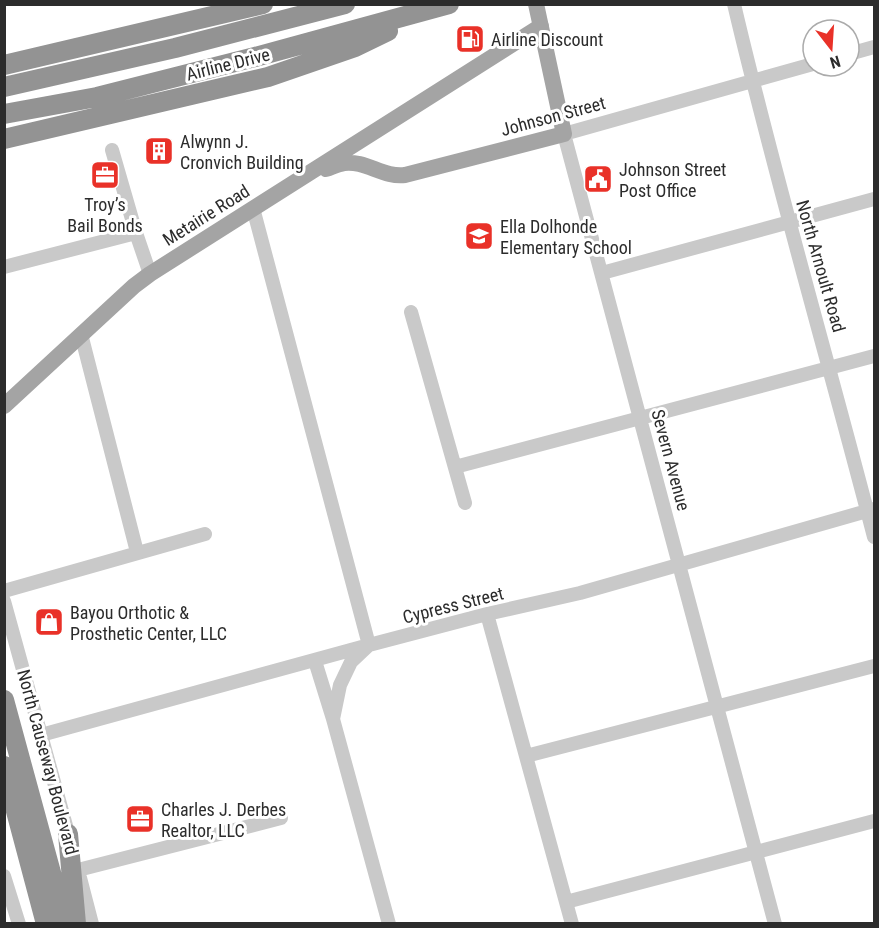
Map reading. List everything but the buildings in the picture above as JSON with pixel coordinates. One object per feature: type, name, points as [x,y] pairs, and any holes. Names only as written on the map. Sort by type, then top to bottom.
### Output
[{"type":"highway","name":"Airline Drive","points":[[4,87],[176,48],[345,4]]},
{"type":"highway","name":"Airline Drive","points":[[4,114],[97,97],[449,4]]},
{"type":"highway","points":[[4,65],[256,6]]},
{"type":"highway","points":[[4,139],[247,83],[313,63],[355,47],[427,11]]},
{"type":"highway","name":"North Causeway Boulevard","points":[[7,707],[65,924]]},
{"type":"highway","points":[[4,766],[46,924]]},
{"type":"highway","points":[[68,834],[76,924]]},
{"type":"main road","name":"Severn Avenue","points":[[536,4],[564,134]]},
{"type":"main road","name":"Metairie Road","points":[[4,406],[134,286],[150,274],[541,26]]},
{"type":"main road","points":[[369,134],[365,154],[370,168]]},
{"type":"main road","name":"Johnson Street","points":[[302,177],[345,163],[357,164],[395,177],[564,134]]},
{"type":"street","name":"North Arnoult Road","points":[[734,4],[752,81],[871,510],[874,537]]},
{"type":"street","name":"Johnson Street","points":[[564,134],[801,67]]},
{"type":"street","name":"Severn Avenue","points":[[564,134],[775,924]]},
{"type":"street","points":[[112,150],[150,274]]},
{"type":"street","points":[[602,273],[874,199]]},
{"type":"street","points":[[253,208],[369,645],[351,662],[340,685],[333,719]]},
{"type":"street","points":[[4,267],[136,233]]},
{"type":"street","points":[[411,312],[465,503]]},
{"type":"street","points":[[81,334],[137,552]]},
{"type":"street","points":[[455,467],[874,356]]},
{"type":"street","name":"Cypress Street","points":[[41,735],[369,645],[487,614],[580,593],[871,510]]},
{"type":"street","points":[[4,591],[205,534]]},
{"type":"street","name":"North Causeway Boulevard","points":[[4,601],[92,924]]},
{"type":"street","points":[[487,614],[572,924]]},
{"type":"street","points":[[315,660],[389,924]]},
{"type":"street","points":[[526,756],[874,666]]},
{"type":"street","points":[[78,870],[281,818]]},
{"type":"street","points":[[566,902],[874,821]]},
{"type":"street","points":[[6,885],[19,924]]},
{"type":"place","name":"Airline Discount","points":[[470,39]]},
{"type":"place","name":"Alwynn J. Cronvich Building","points":[[159,151]]},
{"type":"place","name":"Troy’s Bail Bonds","points":[[105,175]]},
{"type":"place","name":"Johnson Street Post Office","points":[[598,179]]},
{"type":"place","name":"Ella Dolhonde Elementary School","points":[[479,236]]},
{"type":"place","name":"Bayou Orthotic & Prosthetic Center, LLC","points":[[49,622]]},
{"type":"place","name":"Charles J. Derbes Realtor, LLC","points":[[140,819]]}]
